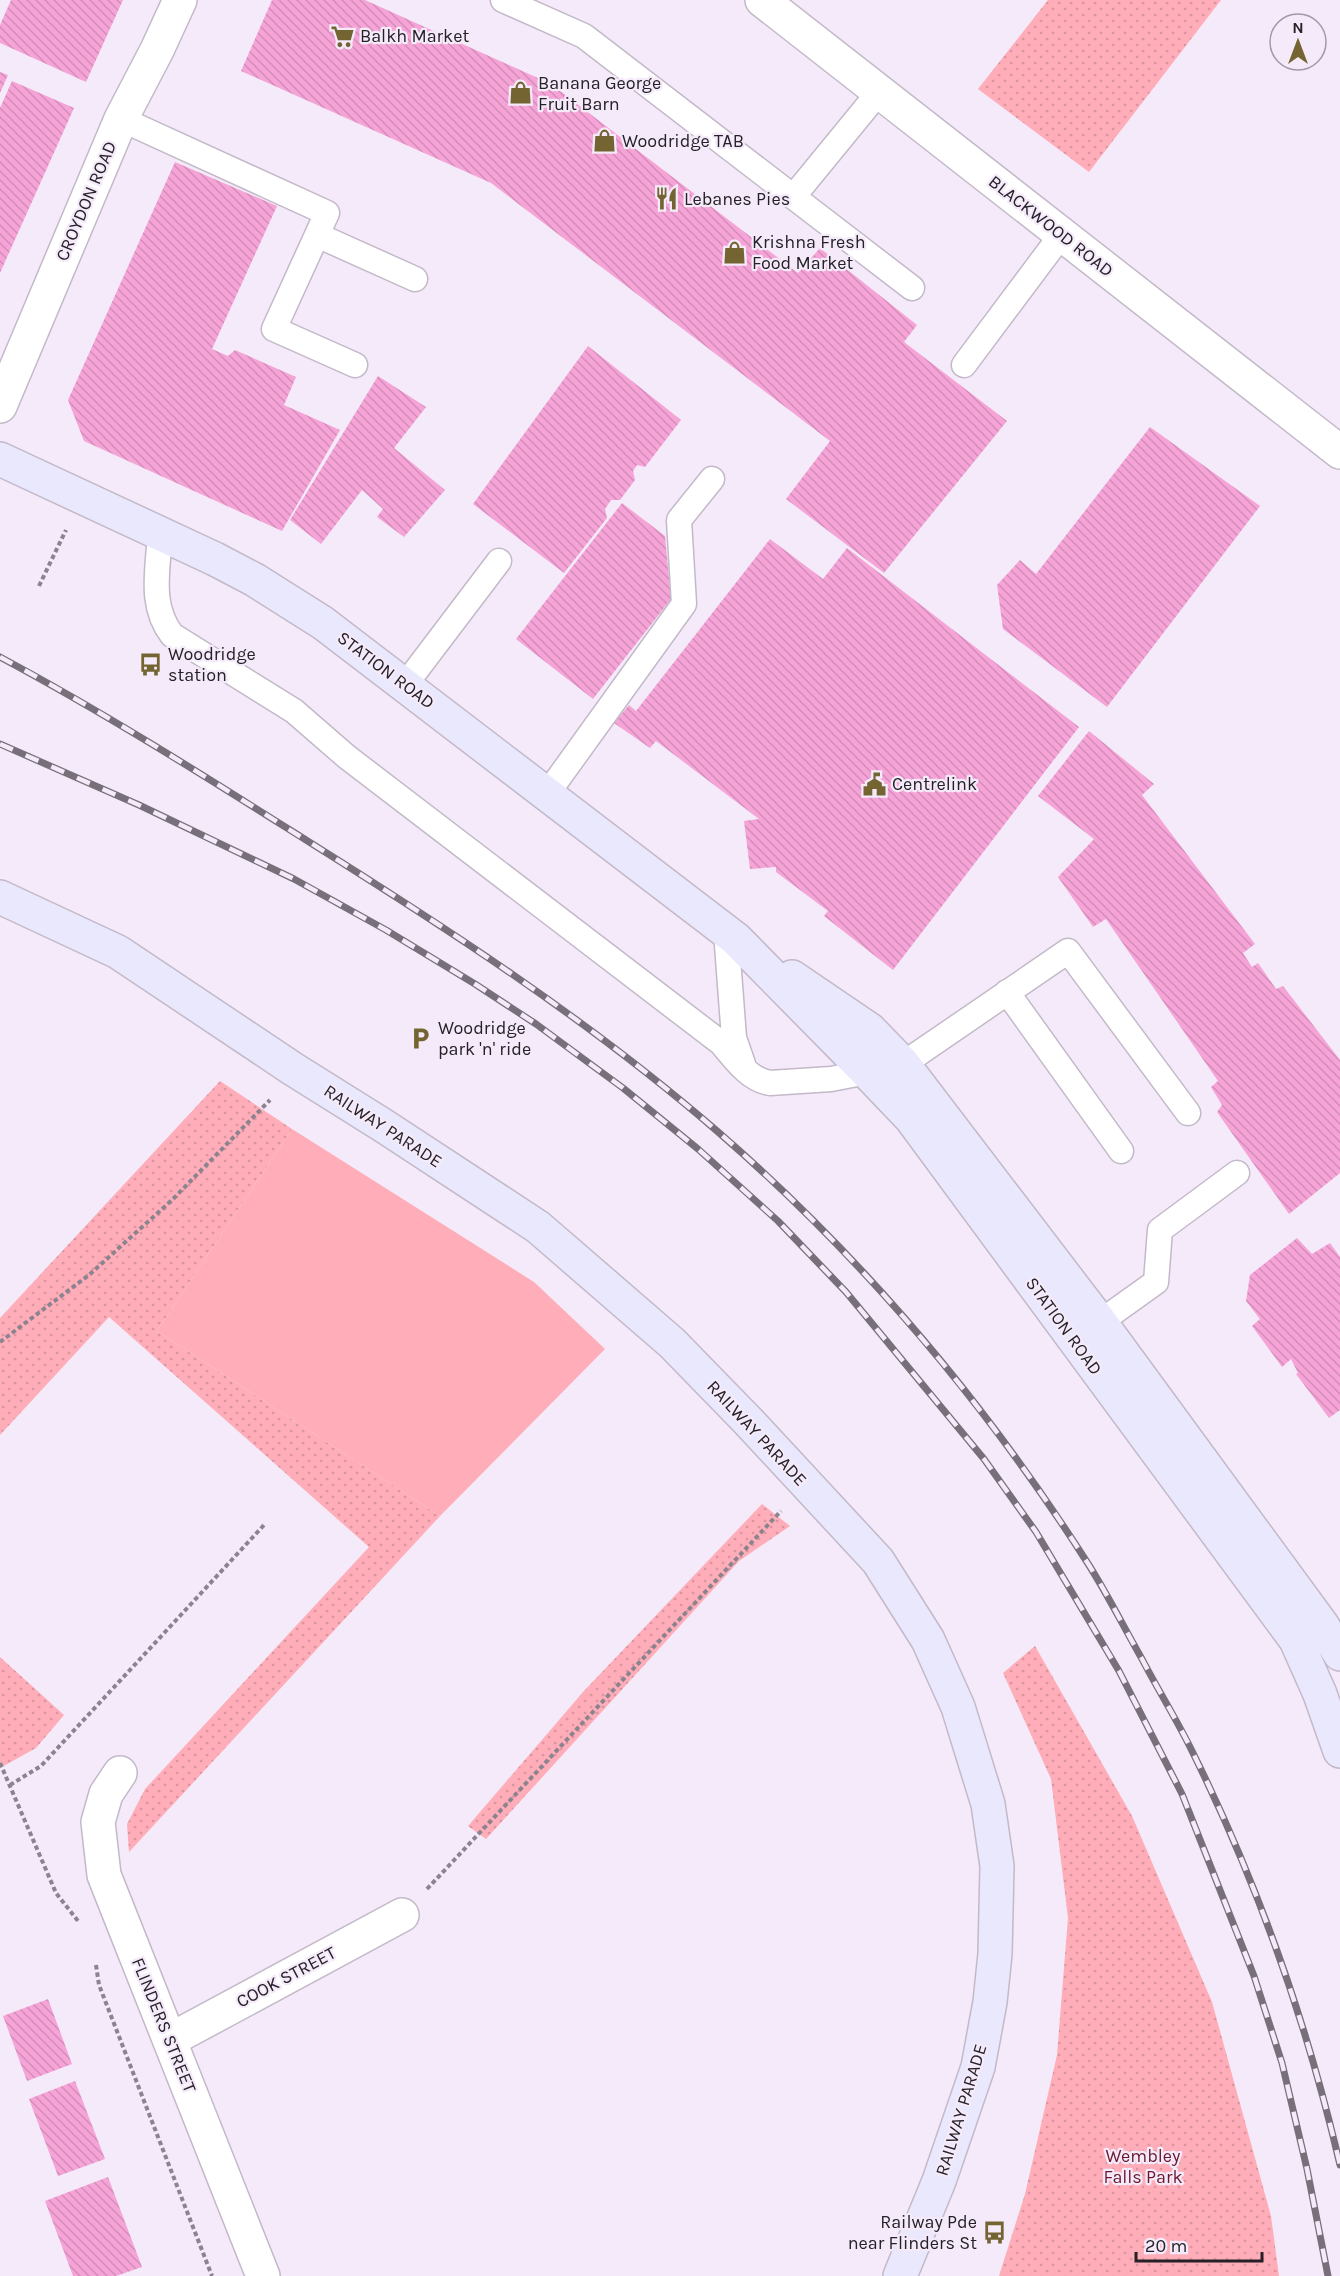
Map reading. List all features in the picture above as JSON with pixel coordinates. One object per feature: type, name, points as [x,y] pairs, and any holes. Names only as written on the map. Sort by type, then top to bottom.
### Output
[{"type":"street","name":"CROYDON ROAD","points":[[0,406],[121,119],[180,0]]},
{"type":"street","name":"BLACKWOOD ROAD","points":[[762,0],[1340,453]]},
{"type":"street","name":"STATION ROAD","points":[[0,459],[215,559],[255,580],[323,622],[731,936],[870,1030],[903,1064],[1087,1331],[1284,1600],[1296,1640],[1320,1694],[1340,1751]]},
{"type":"street","name":"RAILWAY PARADE","points":[[0,897],[118,952],[292,1069],[538,1227],[672,1343],[878,1561],[928,1640],[958,1707],[988,1804],[997,1866],[995,1954],[990,2002],[978,2067],[939,2181],[900,2276]]},
{"type":"street","name":"STATION ROAD","points":[[731,936],[911,1118],[1087,1331]]},
{"type":"street","points":[[867,1072],[903,1064]]},
{"type":"street","name":"STATION ROAD","points":[[1284,1600],[1322,1625],[1340,1654]]},
{"type":"street","name":"FLINDERS STREET","points":[[120,1773],[106,1794],[98,1822],[104,1875],[263,2276]]},
{"type":"street","name":"COOK STREET","points":[[170,2040],[402,1915]]},
{"type":"lane","points":[[503,0],[584,36],[912,288]]},
{"type":"lane","points":[[793,196],[879,92]]},
{"type":"lane","points":[[121,119],[327,213],[274,329],[355,365]]},
{"type":"lane","points":[[964,365],[1062,234]]},
{"type":"lane","points":[[317,235],[415,279]]},
{"type":"lane","points":[[547,794],[684,604],[679,520],[712,479]]},
{"type":"lane","points":[[160,534],[156,601],[162,622],[172,635],[294,711],[347,757],[721,1043],[747,1072],[760,1082],[831,1079],[867,1072]]},
{"type":"lane","points":[[405,685],[499,561]]},
{"type":"lane","points":[[731,936],[734,1038],[747,1072]]},
{"type":"lane","points":[[903,1064],[1068,951],[1188,1113]]},
{"type":"lane","points":[[1006,992],[1121,1151]]},
{"type":"lane","points":[[1087,1331],[1156,1282],[1160,1230],[1237,1173]]},
{"type":"path","points":[[39,586],[81,497]]},
{"type":"path","points":[[0,1342],[98,1267],[172,1200],[270,1100]]},
{"type":"path","points":[[402,1915],[806,1484]]},
{"type":"path","points":[[10,1785],[41,1766],[264,1524]]},
{"type":"path","points":[[0,1763],[56,1893],[85,1928]]},
{"type":"path","points":[[95,1956],[99,1985],[212,2276]]},
{"type":"green space","points":[[1048,0],[1221,0],[1089,172],[978,89]]},
{"type":"green space","points":[[220,1081],[292,1129],[157,1331],[440,1516],[129,1852],[127,1824],[145,1789],[369,1547],[109,1317],[0,1435],[0,1318]]},
{"type":"green space","points":[[292,1129],[534,1282],[605,1349],[440,1516],[157,1331]]},
{"type":"green space","points":[[762,1504],[790,1526],[739,1561],[486,1839],[468,1826],[583,1692]]},
{"type":"green space","name":"Wembley Falls Park","points":[[1035,1646],[1132,1816],[1212,2002],[1271,2216],[1279,2276],[999,2276],[1025,2194],[1057,2055],[1068,1918],[1051,1779],[1003,1673]]},
{"type":"green space","points":[[0,1657],[64,1715],[36,1748],[0,1768]]},
{"type":"building","points":[[11,0],[123,0],[86,82],[0,43],[0,25]]},
{"type":"building","points":[[272,0],[365,0],[551,84],[798,273],[820,248],[917,325],[904,342],[1007,421],[884,573],[786,499],[830,441],[491,183],[241,71]]},
{"type":"building","points":[[0,72],[8,75],[0,93]]},
{"type":"building","points":[[12,81],[74,108],[0,273],[0,108]]},
{"type":"building","points":[[175,162],[277,206],[212,349],[228,356],[235,350],[296,377],[284,405],[340,430],[282,531],[84,441],[68,400]]},
{"type":"building","points":[[588,346],[681,420],[645,467],[637,465],[633,471],[635,480],[620,500],[611,500],[605,509],[607,518],[564,573],[473,504]]},
{"type":"building","points":[[378,376],[426,407],[394,448],[445,490],[404,537],[377,517],[383,509],[362,490],[321,544],[290,520]]},
{"type":"building","points":[[1150,427],[1260,506],[1107,707],[1003,629],[997,585],[1020,560],[1036,574]]},
{"type":"building","points":[[622,503],[665,536],[671,599],[593,699],[516,639]]},
{"type":"building","name":"Centrelink","points":[[770,539],[823,579],[847,548],[1079,727],[893,970],[824,916],[828,911],[776,872],[776,867],[750,869],[744,821],[759,819],[656,741],[650,748],[614,723],[629,705],[636,711]]},
{"type":"building","points":[[1089,731],[1154,784],[1142,795],[1255,944],[1243,953],[1252,967],[1258,963],[1276,989],[1283,986],[1340,1060],[1340,1173],[1289,1214],[1217,1112],[1222,1105],[1211,1087],[1218,1081],[1106,919],[1093,927],[1058,877],[1094,839],[1038,796]]},
{"type":"building","points":[[1297,1238],[1312,1254],[1330,1243],[1340,1257],[1340,1410],[1329,1418],[1296,1374],[1298,1373],[1291,1359],[1282,1367],[1252,1326],[1260,1319],[1246,1301],[1250,1275]]},
{"type":"building","points":[[48,1999],[72,2064],[27,2081],[3,2016]]},
{"type":"building","points":[[75,2081],[105,2159],[58,2176],[29,2099]]},
{"type":"building","points":[[108,2177],[142,2267],[116,2276],[73,2276],[45,2201]]},
{"type":"railway","points":[[0,657],[117,723],[268,816],[465,942],[569,1014],[717,1131],[820,1227],[869,1279],[961,1386],[1046,1500],[1107,1596],[1186,1739],[1238,1851],[1278,1954],[1312,2059],[1340,2165]]},
{"type":"railway","points":[[0,744],[139,805],[294,879],[386,930],[475,984],[536,1024],[623,1088],[698,1149],[778,1221],[846,1292],[984,1459],[1036,1532],[1119,1671],[1182,1794],[1254,1976],[1282,2063],[1307,2169],[1328,2276]]},
{"type":"place","name":"Balkh Market","points":[[342,36]]},
{"type":"place","name":"Banana George Fruit Barn","points":[[520,93]]},
{"type":"place","name":"Woodridge TAB","points":[[604,141]]},
{"type":"place","name":"Lebanes Pies","points":[[666,199]]},
{"type":"place","name":"Krishna Fresh Food Market","points":[[734,252]]},
{"type":"place","name":"Woodridge station","points":[[150,664]]},
{"type":"place","name":"Centrelink","points":[[874,784]]},
{"type":"place","name":"Woodridge park 'n' ride","points":[[420,1038]]},
{"type":"place","name":"Railway Pde near Flinders St","points":[[995,2232]]}]
